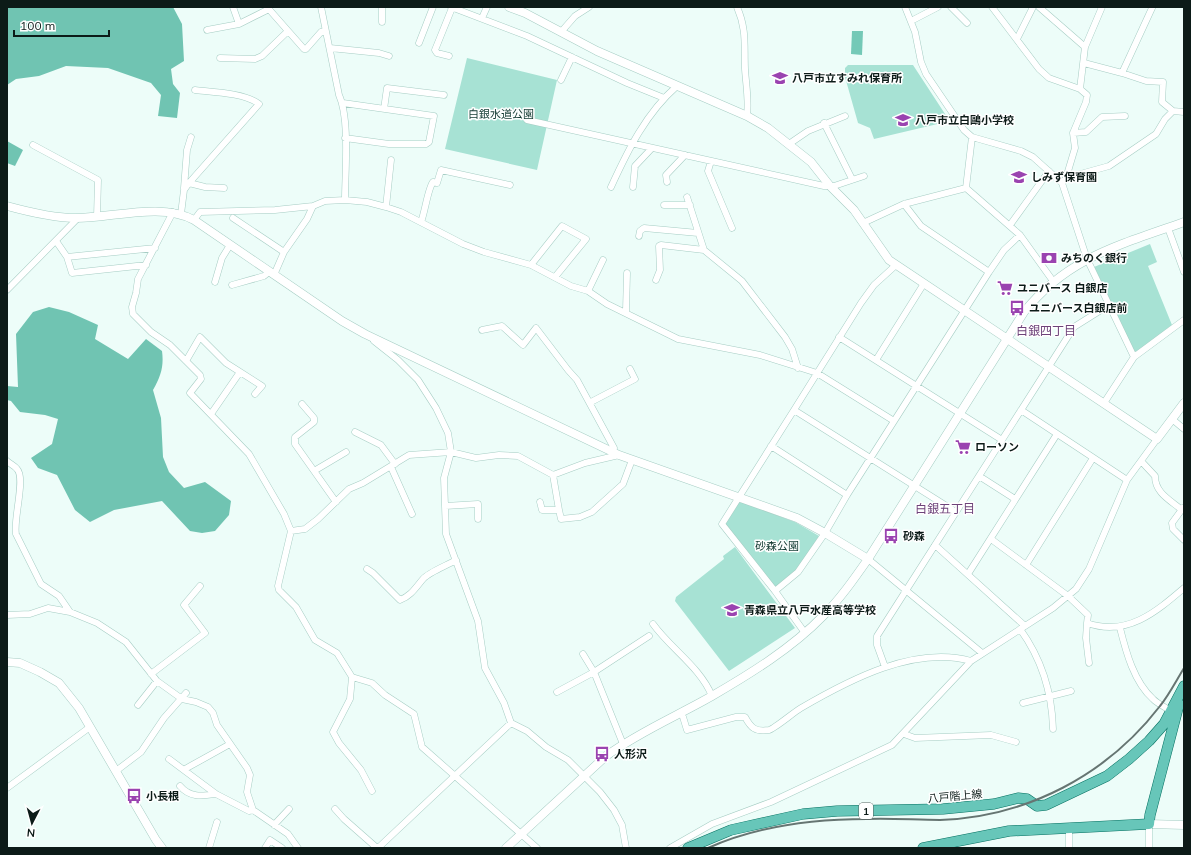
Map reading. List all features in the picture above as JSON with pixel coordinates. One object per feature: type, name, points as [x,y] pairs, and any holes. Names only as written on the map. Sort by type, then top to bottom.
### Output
[{"type":"main road","name":"八戸階上線","points":[[688,848],[731,830],[803,814],[837,811],[943,809],[994,804],[1018,798],[1028,799],[1037,806],[1046,805],[1107,776],[1149,741],[1164,724],[1182,689]]},
{"type":"main road","name":"八戸階上線","points":[[1149,824],[1182,689]]},
{"type":"main road","points":[[926,848],[1010,831],[1149,824]]},
{"type":"street","points":[[233,7],[239,24]]},
{"type":"street","points":[[321,7],[339,95],[343,103],[345,138],[345,200]]},
{"type":"street","points":[[382,7],[382,22]]},
{"type":"street","points":[[419,43],[433,7]]},
{"type":"street","points":[[449,56],[437,53],[435,50],[452,7],[526,36],[664,98]]},
{"type":"street","points":[[482,18],[487,7]]},
{"type":"street","points":[[509,7],[597,51],[747,116],[789,144],[811,162],[830,186],[854,210],[881,250],[896,265],[923,285],[1157,439]]},
{"type":"street","points":[[561,32],[575,16],[589,7]]},
{"type":"street","points":[[737,7],[743,20],[746,39],[746,70],[749,96],[747,116]]},
{"type":"street","points":[[905,7],[915,32],[921,62],[926,74],[964,130],[972,137],[1021,151],[1033,157],[1049,171],[1064,181]]},
{"type":"street","points":[[911,21],[938,7]]},
{"type":"street","points":[[951,7],[967,22]]},
{"type":"street","points":[[992,7],[1039,69],[1049,78],[1080,89],[1087,96],[1073,133],[1075,148],[1064,181],[1087,259],[1134,357]]},
{"type":"street","points":[[1017,39],[1033,7]]},
{"type":"street","points":[[1039,7],[1085,47]]},
{"type":"street","points":[[1080,89],[1085,47],[1102,7]]},
{"type":"street","points":[[207,30],[239,24],[268,8],[304,49],[306,49],[321,32],[326,31]]},
{"type":"street","points":[[1122,73],[1152,8]]},
{"type":"street","points":[[220,58],[255,59],[262,56],[288,32]]},
{"type":"street","points":[[330,48],[379,53],[389,56]]},
{"type":"street","points":[[561,80],[572,57]]},
{"type":"street","points":[[1084,64],[1122,73],[1146,81],[1163,82],[1162,102],[1174,111],[1184,112]]},
{"type":"street","points":[[611,186],[640,129],[664,98],[677,86]]},
{"type":"street","points":[[384,109],[387,88],[444,95]]},
{"type":"street","points":[[184,190],[259,104],[254,100],[229,94],[195,90]]},
{"type":"street","points":[[343,103],[434,116],[430,142],[420,144],[389,144],[345,138]]},
{"type":"street","points":[[1064,181],[1109,166],[1156,134],[1165,118],[1174,111]]},
{"type":"street","points":[[789,144],[824,123],[845,116]]},
{"type":"street","points":[[1073,133],[1086,132],[1102,117],[1125,116]]},
{"type":"street","points":[[527,120],[830,186],[864,176]]},
{"type":"street","points":[[824,123],[852,179]]},
{"type":"street","points":[[191,137],[187,150],[184,190],[177,213],[138,279],[132,307],[133,314],[200,375],[201,379],[190,393],[249,454],[284,514],[291,531],[286,559],[278,586],[279,590],[296,607],[315,640],[336,653],[352,678],[350,699],[333,732],[339,743],[361,770],[372,791]]},
{"type":"street","points":[[966,188],[972,137]]},
{"type":"street","points":[[33,145],[98,180],[97,217]]},
{"type":"street","points":[[633,186],[635,166],[652,148]]},
{"type":"street","points":[[667,182],[666,175],[685,155]]},
{"type":"street","points":[[386,207],[391,160]]},
{"type":"street","points":[[711,161],[708,172],[732,228]]},
{"type":"street","points":[[421,222],[427,204],[430,186],[433,182],[437,184],[441,170],[510,185]]},
{"type":"street","points":[[1010,225],[1049,171]]},
{"type":"street","points":[[189,183],[204,187],[224,188]]},
{"type":"street","points":[[863,223],[904,204],[966,188]]},
{"type":"street","points":[[966,188],[1020,234],[1052,281]]},
{"type":"street","points":[[687,197],[704,250],[742,282],[785,337],[792,349],[798,368]]},
{"type":"street","points":[[194,220],[200,212],[247,211],[313,206],[325,200],[367,202],[386,207],[421,222],[463,244],[484,252],[531,265],[556,277],[570,286],[588,291],[607,304],[626,311],[686,341],[760,355],[817,373],[894,422]]},
{"type":"street","points":[[904,204],[921,226],[990,272]]},
{"type":"street","points":[[664,205],[690,205]]},
{"type":"street","points":[[7,206],[51,216],[78,218],[177,213],[194,220],[342,321],[365,334],[632,460],[797,518],[825,533],[868,559],[982,653]]},
{"type":"street","points":[[232,285],[272,274],[284,252],[307,219],[313,206]]},
{"type":"street","points":[[7,290],[78,218]]},
{"type":"street","points":[[233,218],[284,252]]},
{"type":"street","points":[[506,848],[606,756],[623,744],[712,696],[758,668],[805,633],[844,592],[868,559],[1006,339],[1035,297],[1052,281],[1087,259],[1184,222]]},
{"type":"street","points":[[531,265],[562,226],[586,239],[556,277]]},
{"type":"street","points":[[639,236],[640,231],[644,228],[698,232]]},
{"type":"street","points":[[1168,228],[1184,272]]},
{"type":"street","points":[[775,591],[798,572],[825,533],[847,495],[1004,250],[1020,234]]},
{"type":"street","points":[[56,241],[67,257],[72,273],[146,265]]},
{"type":"street","points":[[215,282],[222,258],[230,245]]},
{"type":"street","points":[[656,280],[660,270],[659,246],[704,250]]},
{"type":"street","points":[[67,257],[155,248]]},
{"type":"street","points":[[588,291],[602,260]]},
{"type":"street","points":[[805,633],[775,591],[722,524],[738,496],[839,337],[874,285],[896,265]]},
{"type":"street","points":[[626,311],[627,273]]},
{"type":"street","points":[[876,360],[923,285]]},
{"type":"street","points":[[886,667],[877,645],[877,636],[1074,327],[1109,305]]},
{"type":"street","points":[[1104,403],[1134,357],[1184,320]]},
{"type":"street","points":[[482,330],[502,326],[523,345],[536,328],[568,370],[578,380],[591,402],[616,453]]},
{"type":"street","points":[[365,334],[398,360],[418,380],[436,408],[448,433],[451,452],[444,478],[446,534],[478,621],[485,668],[504,703],[511,723],[527,731],[546,748],[568,760],[604,796],[622,825],[626,848]]},
{"type":"street","points":[[186,361],[200,337],[226,363],[262,386],[255,394]]},
{"type":"street","points":[[839,337],[960,412],[1002,440]]},
{"type":"street","points":[[591,402],[635,379],[630,369]]},
{"type":"street","points":[[211,414],[240,372]]},
{"type":"street","points":[[670,848],[712,824],[771,802],[846,768],[892,745],[904,734],[971,661],[1068,596],[1076,589],[1089,569],[1127,480],[1140,460],[1184,403]]},
{"type":"street","points":[[302,404],[314,418],[314,422],[294,440],[295,444],[336,502]]},
{"type":"street","points":[[794,410],[956,512]]},
{"type":"street","points":[[1021,410],[1127,480]]},
{"type":"street","points":[[1172,418],[1184,429]]},
{"type":"street","points":[[355,432],[381,444],[393,466],[412,514]]},
{"type":"street","points":[[968,574],[1057,434]]},
{"type":"street","points":[[771,446],[847,495]]},
{"type":"street","points":[[314,471],[346,452]]},
{"type":"street","points":[[291,531],[305,529],[349,489],[393,466],[409,455],[451,452],[476,458],[499,455],[518,456],[553,475],[616,453]]},
{"type":"street","points":[[1026,565],[1093,458]]},
{"type":"street","points":[[553,475],[561,520],[580,517],[592,512],[623,484],[632,460]]},
{"type":"street","points":[[1140,460],[1155,476],[1155,485],[1159,491],[1183,508],[1172,523],[1173,529],[1184,540]]},
{"type":"street","points":[[7,461],[18,470],[20,475],[18,507],[14,527],[16,534],[41,584],[59,596],[70,612]]},
{"type":"street","points":[[979,476],[1016,499]]},
{"type":"street","points":[[540,502],[542,510],[559,510]]},
{"type":"street","points":[[445,506],[478,504],[478,519]]},
{"type":"street","points":[[991,539],[1068,596],[1088,615],[1086,638],[1089,663]]},
{"type":"street","points":[[935,545],[968,574],[1023,627],[1038,656],[1048,696],[1053,729]]},
{"type":"street","points":[[367,570],[373,573],[400,600],[405,598],[419,586],[423,578],[456,560]]},
{"type":"street","points":[[151,674],[205,633],[184,606],[200,586]]},
{"type":"street","points":[[1087,623],[1095,626],[1120,628],[1134,623],[1160,608],[1184,588]]},
{"type":"street","points":[[7,615],[30,614],[48,608],[70,612],[97,624],[126,642],[157,681],[182,699],[196,702],[208,707],[213,713],[217,725],[247,768],[250,775],[247,792],[253,810],[288,834],[298,848]]},
{"type":"street","points":[[653,624],[659,633],[690,664],[709,689],[712,696]]},
{"type":"street","points":[[1120,628],[1125,646],[1138,679],[1152,699],[1171,711]]},
{"type":"street","points":[[557,692],[594,672],[649,636]]},
{"type":"street","points":[[583,654],[594,672],[623,744]]},
{"type":"street","points":[[683,717],[687,730],[736,717],[745,717],[751,727],[757,731],[771,730],[788,715],[872,671],[932,656],[950,656],[971,661]]},
{"type":"street","points":[[7,662],[20,663],[59,683],[79,708],[162,848]]},
{"type":"street","points":[[352,678],[372,683],[385,695],[414,714],[422,747],[537,848]]},
{"type":"street","points":[[138,705],[157,681]]},
{"type":"street","points":[[1023,703],[1071,691]]},
{"type":"street","points":[[116,771],[140,752],[164,718],[186,693]]},
{"type":"street","points":[[335,809],[344,819],[378,848],[511,723]]},
{"type":"street","points":[[7,788],[90,727]]},
{"type":"street","points":[[904,734],[915,738],[991,735],[1016,742]]},
{"type":"street","points":[[185,769],[230,744]]},
{"type":"street","points":[[169,759],[185,769],[216,794],[249,811],[253,810]]},
{"type":"street","points":[[180,786],[192,795],[197,796],[216,794]]},
{"type":"street","points":[[274,825],[289,809]]},
{"type":"street","points":[[209,848],[217,822]]},
{"type":"street","points":[[1149,848],[1149,824],[1184,825]]},
{"type":"street","points":[[1069,827],[1069,848]]},
{"type":"street","points":[[265,848],[270,840],[282,848]]},
{"type":"green space","name":"白銀水道公園","points":[[467,58],[557,80],[537,170],[445,149]]},
{"type":"green space","points":[[848,65],[913,65],[947,117],[946,122],[874,139],[870,128],[858,123],[845,77],[845,68]]},
{"type":"green space","points":[[1150,244],[1157,262],[1148,266],[1172,325],[1137,352],[1134,351],[1094,267]]},
{"type":"green space","name":"砂森公園","points":[[741,502],[795,522],[819,536],[797,570],[777,587],[774,587],[726,526],[725,522],[738,503]]},
{"type":"green space","points":[[735,547],[795,628],[729,671],[675,601],[676,597],[724,559],[723,556]]},
{"type":"shaded area","points":[[7,7],[173,7],[182,24],[184,61],[171,69],[173,84],[180,93],[177,118],[158,116],[161,95],[151,83],[108,68],[66,66],[39,76],[16,79],[7,85]]},
{"type":"shaded area","points":[[852,31],[863,31],[862,55],[851,54]]},
{"type":"shaded area","points":[[7,141],[23,150],[15,166],[7,163]]},
{"type":"shaded area","points":[[49,307],[69,312],[98,325],[95,339],[128,359],[146,339],[162,351],[163,361],[161,371],[153,390],[161,418],[163,457],[169,472],[184,488],[205,482],[231,501],[229,515],[215,531],[202,533],[190,531],[162,501],[114,510],[90,522],[75,510],[57,475],[38,468],[31,458],[52,444],[58,419],[45,415],[20,412],[11,401],[7,400],[7,386],[18,387],[16,334],[33,312]]},
{"type":"railway","points":[[708,848],[746,834],[806,822],[847,819],[940,820],[972,817],[1004,811],[1034,801],[1063,788],[1090,772],[1116,752],[1139,731],[1160,706],[1184,668]]},
{"type":"place","name":"八戸市立すみれ保育所","points":[[780,78]]},
{"type":"place","name":"八戸市立白鷗小学校","points":[[903,120]]},
{"type":"place","name":"しみず保育園","points":[[1019,177]]},
{"type":"place","name":"みちのく銀行","points":[[1049,258]]},
{"type":"place","name":"ユニバース 白銀店","points":[[1005,288]]},
{"type":"place","name":"ユニバース白銀店前","points":[[1017,308]]},
{"type":"place","name":"ローソン","points":[[963,447]]},
{"type":"place","name":"砂森","points":[[891,536]]},
{"type":"place","name":"青森県立八戸水産高等学校","points":[[732,610]]},
{"type":"place","name":"人形沢","points":[[602,754]]},
{"type":"place","name":"小長根","points":[[134,796]]},
{"type":"district","name":"白銀四丁目","points":[[1046,331]]},
{"type":"district","name":"白銀五丁目","points":[[945,509]]}]
